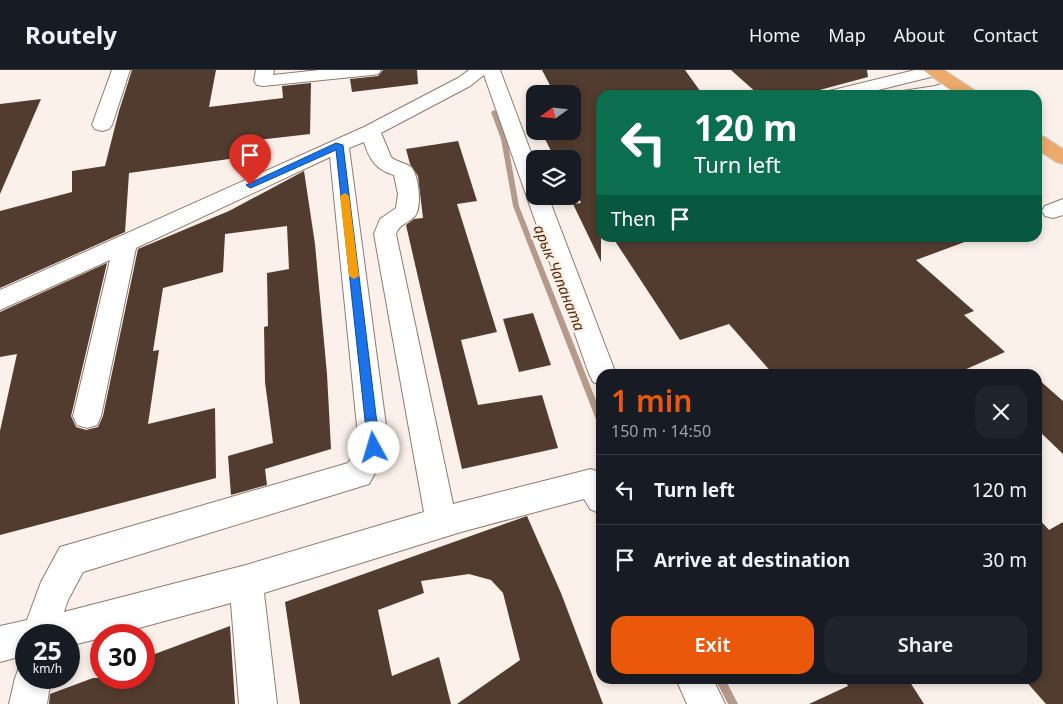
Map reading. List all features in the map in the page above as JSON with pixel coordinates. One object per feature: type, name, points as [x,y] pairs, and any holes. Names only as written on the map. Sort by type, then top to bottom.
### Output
[{"type":"main road","points":[[932,70],[962,90]]},
{"type":"main road","points":[[1042,144],[1063,158]]},
{"type":"street","points":[[102,125],[121,70]]},
{"type":"street","points":[[264,70],[264,81],[372,70]]},
{"type":"street","points":[[0,301],[371,131],[464,82],[480,70]]},
{"type":"street","points":[[491,70],[526,167]]},
{"type":"street","points":[[855,90],[932,70]]},
{"type":"street","points":[[371,131],[380,161],[391,169],[402,171],[409,194],[407,211],[388,224],[385,234],[441,521]]},
{"type":"street","points":[[41,624],[53,594],[72,559],[358,474],[374,448],[339,145]]},
{"type":"street","points":[[540,205],[601,369]]},
{"type":"street","points":[[87,416],[126,242]]},
{"type":"street","points":[[80,626],[246,582],[441,521],[596,485]]},
{"type":"street","points":[[246,582],[258,704]]},
{"type":"street","points":[[0,644],[15,640]]},
{"type":"street","points":[[696,684],[706,704]]},
{"type":"street","points":[[28,704],[31,689]]},
{"type":"building","points":[[132,70],[216,70],[209,107],[283,98],[282,86],[311,83],[310,134],[258,140],[257,155],[129,173],[125,232],[0,288],[0,211],[72,192],[72,171],[105,166]]},
{"type":"building","points":[[383,70],[417,70],[418,84],[352,92],[350,79],[378,76]]},
{"type":"building","points":[[542,70],[685,70],[699,90],[596,90],[596,242],[601,242],[601,262],[573,205],[581,205],[581,150],[550,150],[546,140],[581,140],[581,85],[550,85]]},
{"type":"building","points":[[731,70],[867,70],[868,77],[820,90],[753,90]]},
{"type":"building","points":[[41,99],[0,194],[0,104]]},
{"type":"building","points":[[458,141],[477,201],[457,204],[497,332],[461,340],[478,405],[542,395],[558,448],[462,469],[406,225],[414,219],[423,218],[418,176],[410,164],[406,149]]},
{"type":"building","points":[[304,171],[315,244],[327,374],[331,449],[265,469],[267,485],[231,495],[228,456],[273,443],[265,382],[264,327],[268,326],[267,273],[289,269],[287,226],[225,234],[223,272],[163,288],[153,351],[159,350],[148,424],[215,408],[216,478],[0,535],[0,431],[17,354],[0,357],[0,312],[107,263],[71,416],[76,427],[86,430],[98,427],[103,416],[138,249],[229,211]]},
{"type":"building","points":[[616,242],[965,242],[916,260],[974,311],[964,315],[1005,352],[966,369],[769,369],[729,324],[680,340]]},
{"type":"building","points":[[533,313],[551,365],[519,372],[503,319]]},
{"type":"building","points":[[1042,383],[1063,401],[1063,454],[1042,434]]},
{"type":"building","points":[[527,516],[561,593],[603,704],[457,704],[520,660],[503,593],[491,580],[469,574],[421,581],[424,593],[378,610],[392,676],[439,657],[451,704],[300,704],[285,602]]},
{"type":"building","points":[[1042,522],[1049,530],[1063,522],[1063,704],[1046,704],[1028,684],[1042,684]]},
{"type":"building","points":[[230,626],[235,704],[49,704],[50,694],[63,689],[80,689],[80,683],[90,679],[90,689],[155,689],[155,654]]},
{"type":"building","points":[[847,684],[911,684],[924,704],[809,704],[848,686]]},
{"type":"waterway","name":"арык Чапаната","points":[[494,112],[504,139],[516,206],[596,409]]},
{"type":"waterway","name":"арык Чапаната","points":[[723,684],[733,704]]},
{"type":"slow traffic","points":[[345,196],[354,276]]},
{"type":"route","points":[[250,185],[339,145],[374,448]]}]
